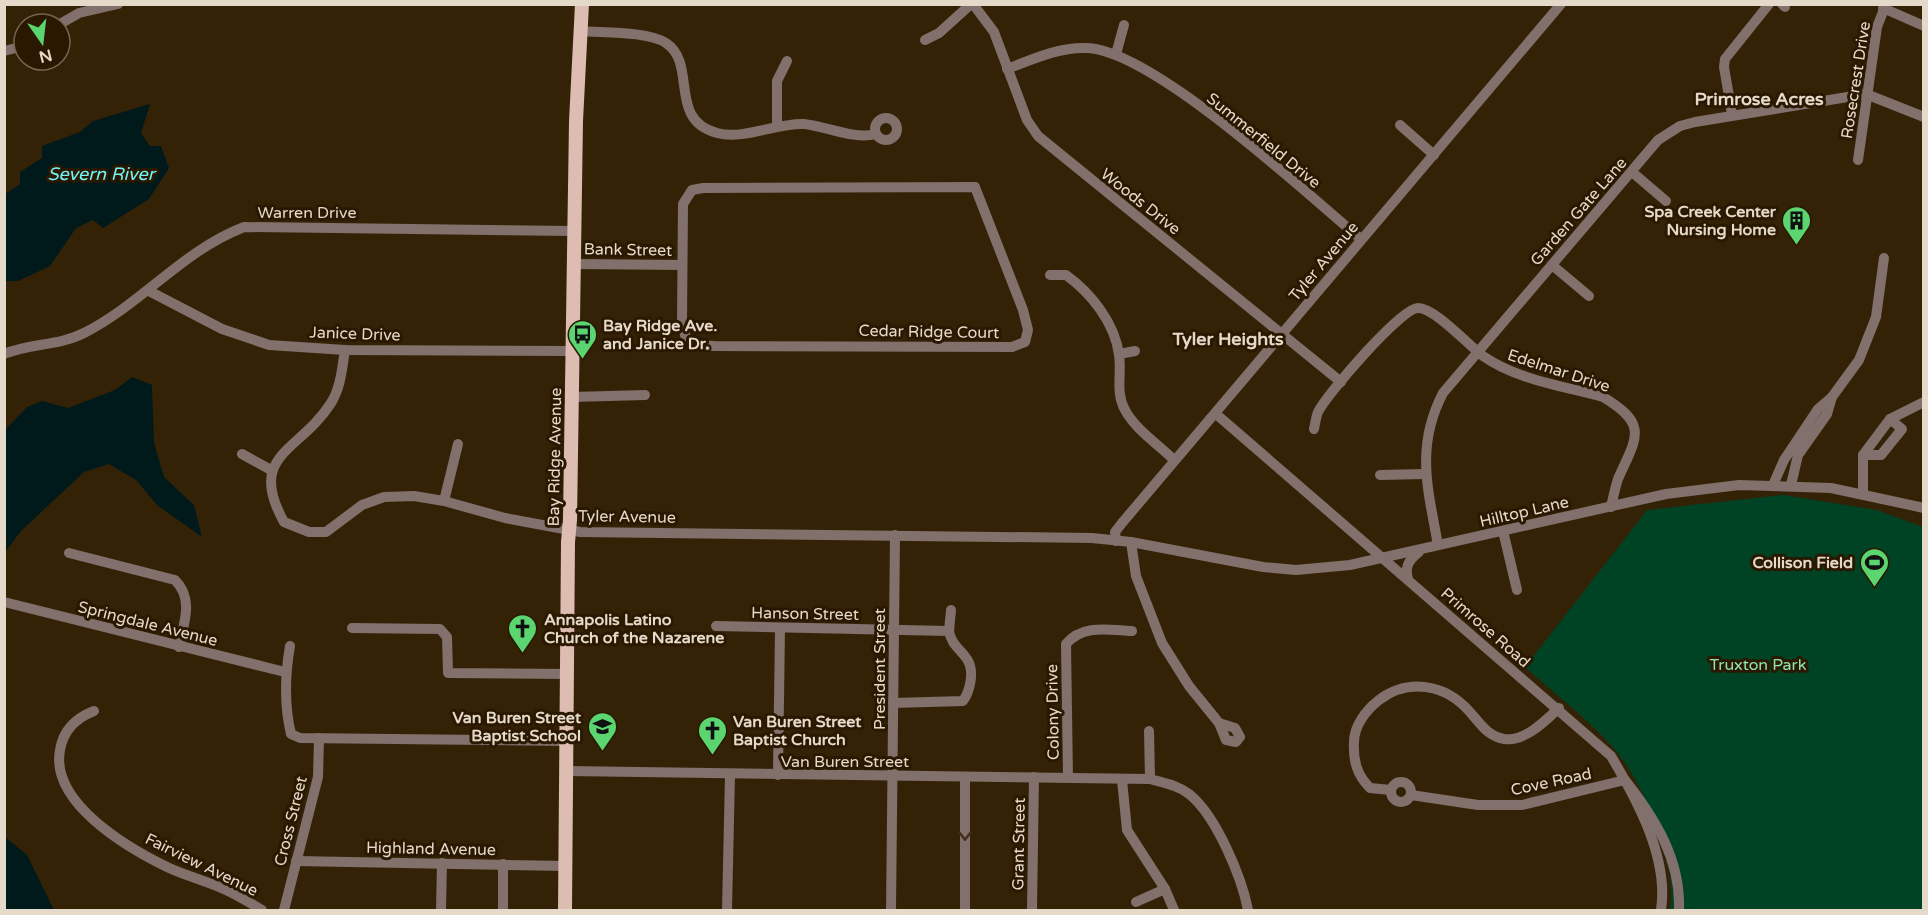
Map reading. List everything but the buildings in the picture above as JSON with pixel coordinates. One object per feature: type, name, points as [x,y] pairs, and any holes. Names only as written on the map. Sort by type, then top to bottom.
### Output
[{"type":"main road","name":"Bay Ridge Avenue","points":[[565,910],[574,231],[582,4]]},
{"type":"street","points":[[72,17],[79,13],[118,4]]},
{"type":"street","points":[[925,40],[939,33],[972,4]]},
{"type":"street","name":"Woods Drive","points":[[972,4],[994,33],[1027,120],[1038,136],[1341,382]]},
{"type":"street","name":"Tyler Avenue","points":[[1116,541],[1115,532],[1174,460],[1216,414],[1561,4]]},
{"type":"street","points":[[1732,114],[1724,67],[1725,58],[1769,4]]},
{"type":"street","points":[[1885,6],[1923,26]]},
{"type":"street","name":"Rosecrest Drive","points":[[1858,160],[1877,27],[1885,6]]},
{"type":"street","points":[[1116,54],[1124,25]]},
{"type":"street","points":[[580,31],[649,37],[667,44],[677,57],[688,108],[695,121],[715,132],[730,135],[777,126],[804,124],[861,136],[876,134]]},
{"type":"street","name":"Summerfield Drive","points":[[1007,69],[1067,49],[1088,48],[1116,54],[1213,114],[1361,239]]},
{"type":"street","points":[[777,126],[777,81],[787,61]]},
{"type":"street","points":[[1866,94],[1923,117]]},
{"type":"street","name":"Garden Gate Lane","points":[[1438,545],[1425,474],[1430,417],[1443,393],[1658,140],[1680,126],[1732,114],[1866,94]]},
{"type":"street","points":[[1400,125],[1434,155]]},
{"type":"street","points":[[1632,172],[1666,201]]},
{"type":"street","name":"Cedar Ridge Court","points":[[703,188],[975,188],[1028,330],[1025,342],[1012,347],[695,345],[686,339],[682,322],[682,265],[683,204],[692,190],[703,188]]},
{"type":"street","name":"Warren Drive","points":[[4,354],[51,345],[84,334],[149,291],[192,253],[221,236],[244,227],[574,231]]},
{"type":"street","points":[[1773,485],[1784,460],[1818,409],[1832,397],[1859,360],[1876,317],[1884,258]]},
{"type":"street","name":"Bank Street","points":[[574,264],[682,265]]},
{"type":"street","points":[[1552,265],[1589,296]]},
{"type":"street","points":[[1050,275],[1066,275],[1094,300],[1105,317],[1119,354],[1119,389],[1126,412],[1174,460]]},
{"type":"street","name":"Janice Drive","points":[[149,291],[222,329],[269,345],[345,350],[572,351]]},
{"type":"street","name":"Edelmar Drive","points":[[1314,429],[1318,412],[1341,382],[1408,310],[1418,308],[1427,310],[1495,364],[1513,372],[1603,397],[1619,406],[1636,431],[1635,443],[1617,481],[1611,507]]},
{"type":"street","points":[[242,454],[271,470],[330,404],[340,384],[345,350]]},
{"type":"street","points":[[1119,354],[1135,351]]},
{"type":"street","points":[[573,397],[645,395]]},
{"type":"street","points":[[1791,485],[1798,456],[1827,414],[1832,397]]},
{"type":"street","points":[[1863,493],[1863,455],[1890,419],[1923,402]]},
{"type":"street","name":"Primrose Road","points":[[1216,414],[1559,708],[1611,756],[1639,810],[1661,870],[1663,896],[1661,910]]},
{"type":"street","points":[[1863,455],[1881,455],[1902,429],[1890,419]]},
{"type":"street","points":[[444,501],[458,444]]},
{"type":"street","name":"Tyler Avenue","points":[[271,470],[269,489],[284,522],[309,532],[327,532],[362,505],[384,497],[414,496],[444,501],[505,518],[569,530],[1041,536],[1131,542]]},
{"type":"street","points":[[1380,475],[1425,474]]},
{"type":"street","name":"Hilltop Lane","points":[[1131,542],[1281,569],[1328,568],[1704,489],[1791,485],[1863,493],[1923,508]]},
{"type":"street","points":[[1503,531],[1517,590]]},
{"type":"street","name":"President Street","points":[[891,910],[895,535]]},
{"type":"street","points":[[1131,542],[1136,576],[1162,643],[1189,686],[1219,723]]},
{"type":"street","points":[[1408,579],[1406,572],[1409,560],[1423,549]]},
{"type":"street","points":[[69,553],[175,580],[186,594],[187,602],[179,647]]},
{"type":"street","name":"Springdale Avenue","points":[[4,602],[285,672]]},
{"type":"street","points":[[893,703],[963,701],[971,690],[969,661],[951,640],[949,631],[951,610]]},
{"type":"street","name":"Hanson Street","points":[[716,626],[949,631]]},
{"type":"street","points":[[352,628],[440,629],[447,637],[448,673],[568,674]]},
{"type":"street","points":[[778,775],[780,628]]},
{"type":"street","name":"Colony Drive","points":[[1068,777],[1066,644],[1075,634],[1088,630],[1132,631]]},
{"type":"street","points":[[290,646],[285,672],[287,718],[291,734],[300,738],[568,741]]},
{"type":"street","name":"Cove Road","points":[[1559,708],[1538,727],[1507,739],[1493,736],[1469,711],[1446,692],[1419,686],[1390,693],[1375,703],[1360,722],[1355,733],[1354,750],[1358,774],[1370,788],[1391,790],[1394,800],[1401,802],[1407,801],[1411,795],[1478,805],[1522,805],[1624,780]]},
{"type":"street","name":"Fairview Avenue","points":[[94,711],[81,716],[64,734],[60,748],[60,776],[71,796],[83,810],[123,841],[166,867],[224,889],[262,910]]},
{"type":"street","points":[[1149,731],[1150,779]]},
{"type":"street","name":"Cross Street","points":[[284,910],[318,777],[319,738]]},
{"type":"street","name":"Van Buren Street","points":[[567,771],[1150,779],[1175,785],[1191,796],[1207,815],[1226,848],[1248,910]]},
{"type":"street","points":[[728,910],[730,775]]},
{"type":"street","points":[[965,777],[965,910]]},
{"type":"street","name":"Grant Street","points":[[1032,910],[1035,777]]},
{"type":"street","points":[[1122,780],[1127,830],[1165,889],[1174,910]]},
{"type":"street","points":[[1624,780],[1646,806],[1672,858],[1677,879],[1679,910]]},
{"type":"street","name":"Highland Avenue","points":[[296,861],[566,866]]},
{"type":"street","points":[[441,910],[442,863]]},
{"type":"street","points":[[503,864],[503,910]]},
{"type":"street","points":[[1136,902],[1165,889]]},
{"type":"green space","name":"Truxton Park","points":[[1783,495],[1877,510],[1923,527],[1923,910],[1670,910],[1669,870],[1663,847],[1646,800],[1635,779],[1611,745],[1525,667],[1647,510]]},
{"type":"water","name":"Severn River","points":[[150,104],[141,133],[150,146],[161,146],[169,168],[149,199],[103,228],[93,220],[76,228],[50,266],[18,281],[5,281],[5,194],[20,184],[20,172],[42,158],[42,146],[80,132],[93,121]]},
{"type":"water","points":[[132,377],[152,385],[154,443],[164,477],[194,505],[202,537],[157,505],[136,480],[109,464],[84,472],[21,531],[5,552],[5,430],[27,407],[42,401],[68,408],[115,390]]},
{"type":"water","points":[[4,836],[27,855],[54,910],[5,910]]},
{"type":"place","name":"Spa Creek Center Nursing Home","points":[[1797,246]]},
{"type":"place","name":"Bay Ridge Ave. and Janice Dr.","points":[[582,360]]},
{"type":"place","name":"Collison Field","points":[[1874,588]]},
{"type":"place","name":"Annapolis Latino Church of the Nazarene","points":[[523,654]]},
{"type":"place","name":"Van Buren Street Baptist School","points":[[602,752]]},
{"type":"place","name":"Van Buren Street Baptist Church","points":[[712,756]]},
{"type":"district","name":"Primrose Acres","points":[[1759,99]]},
{"type":"district","name":"Tyler Heights","points":[[1228,339]]}]
